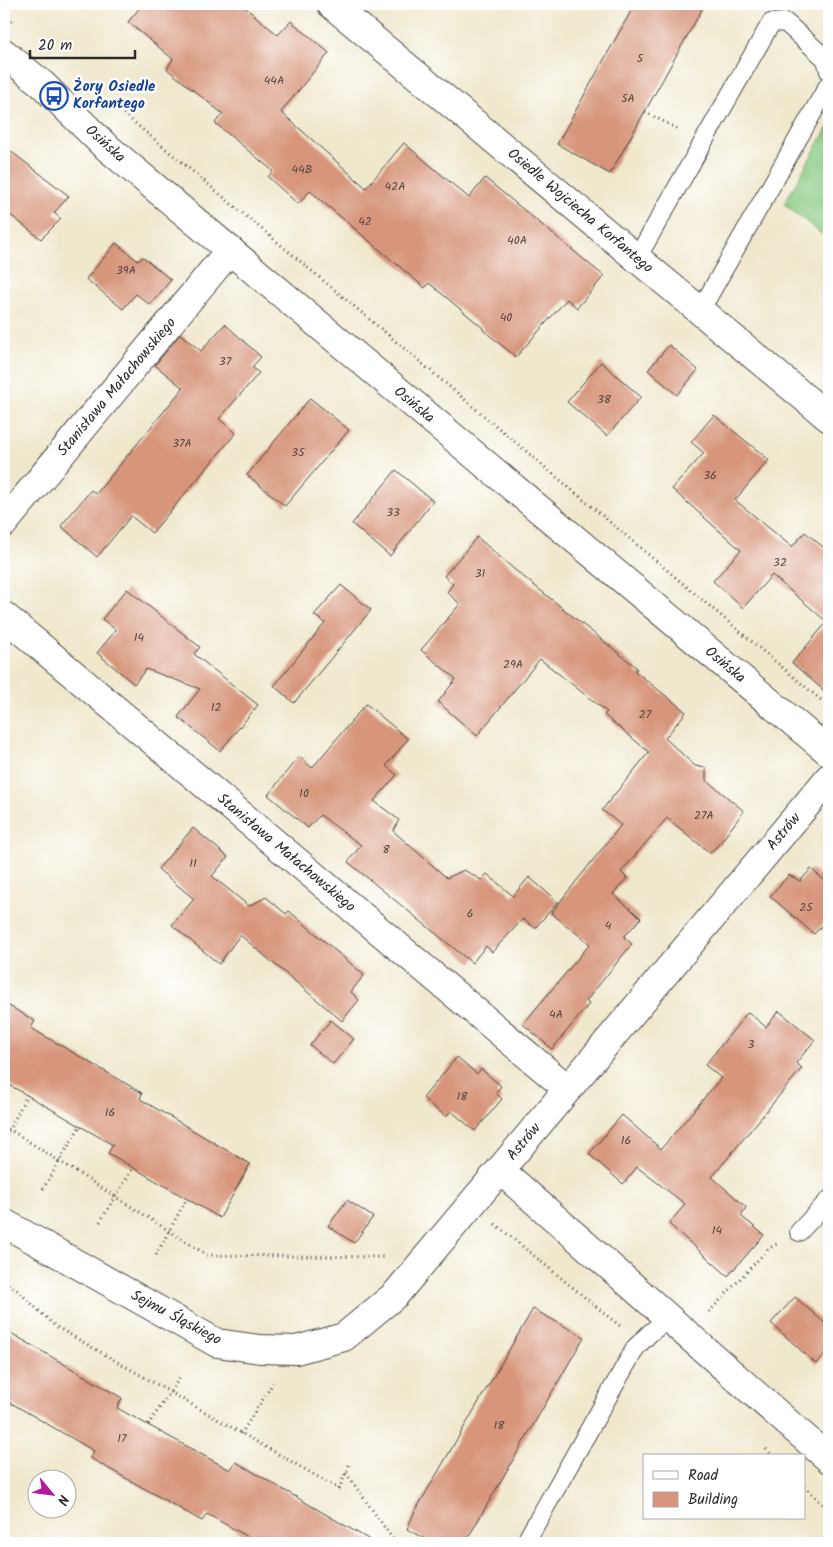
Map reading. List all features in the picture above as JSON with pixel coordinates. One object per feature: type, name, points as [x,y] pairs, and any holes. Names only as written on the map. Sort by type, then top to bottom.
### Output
[{"type":"street","name":"Osiedle Wojciecha Korfantego","points":[[331,4],[829,418]]},
{"type":"street","name":"Osińska","points":[[4,52],[54,96],[103,144],[829,752]]},
{"type":"street","name":"Stanisława Małachowskiego","points":[[4,523],[230,250]]},
{"type":"street","name":"Stanisława Małachowskiego","points":[[4,616],[568,1090]]},
{"type":"street","name":"Astrów","points":[[829,778],[500,1170],[829,1459]]},
{"type":"street","name":"Sejmu Śląskiego","points":[[4,1223],[217,1343],[260,1349],[296,1350],[344,1337],[395,1295],[500,1170]]},
{"type":"lane","points":[[637,258],[771,23],[785,22],[826,60],[829,70]]},
{"type":"lane","points":[[700,311],[829,84]]},
{"type":"lane","points":[[799,1232],[829,1200]]},
{"type":"lane","points":[[525,1543],[636,1347],[650,1333],[679,1326]]},
{"type":"path","points":[[4,14],[19,27]]},
{"type":"path","points":[[110,102],[822,700]]},
{"type":"path","points":[[645,112],[678,129],[683,121]]},
{"type":"path","points":[[4,1140],[27,1095]]},
{"type":"path","points":[[4,1126],[207,1255],[385,1257]]},
{"type":"path","points":[[43,1188],[80,1126]]},
{"type":"path","points":[[100,1222],[134,1168]]},
{"type":"path","points":[[156,1255],[187,1198]]},
{"type":"path","points":[[494,1223],[622,1327]]},
{"type":"path","points":[[679,1326],[769,1248],[799,1232]]},
{"type":"path","points":[[4,1282],[16,1289],[55,1326],[339,1489],[349,1465]]},
{"type":"path","points":[[148,1425],[181,1376]]},
{"type":"path","points":[[242,1434],[273,1383]]},
{"type":"path","points":[[346,1472],[395,1542],[398,1543]]},
{"type":"path","points":[[806,1488],[829,1510]]},
{"type":"green space","points":[[829,125],[829,240],[784,204]]},
{"type":"building","points":[[143,4],[241,4],[278,35],[291,21],[329,53],[281,112],[366,188],[404,143],[469,198],[485,178],[604,276],[577,308],[567,299],[516,357],[429,283],[425,288],[310,191],[298,204],[268,177],[273,171],[215,123],[223,114],[167,69],[173,59],[128,22]]},
{"type":"building","points":[[635,4],[705,4],[610,174],[557,144]]},
{"type":"building","points":[[4,146],[69,196],[54,213],[61,219],[41,239],[4,210]]},
{"type":"building","points":[[116,243],[138,261],[143,257],[171,280],[150,305],[136,294],[123,309],[86,279]]},
{"type":"building","points":[[225,324],[261,357],[252,367],[259,373],[219,419],[236,433],[152,533],[131,516],[97,557],[61,526],[91,490],[96,494],[183,388],[155,365],[180,334],[201,351]]},
{"type":"building","points":[[669,345],[698,370],[677,395],[648,370]]},
{"type":"building","points":[[601,362],[641,397],[607,436],[567,402]]},
{"type":"building","points":[[310,398],[349,430],[285,506],[247,475]]},
{"type":"building","points":[[714,415],[769,460],[735,500],[792,547],[805,532],[829,552],[829,695],[792,663],[827,622],[772,575],[743,608],[713,581],[741,550],[672,489],[704,453],[691,442]]},
{"type":"building","points":[[396,470],[433,501],[390,556],[352,524]]},
{"type":"building","points":[[477,537],[637,668],[635,671],[686,712],[665,738],[695,766],[706,768],[706,780],[744,811],[710,853],[667,818],[621,872],[627,878],[613,894],[641,918],[624,937],[632,944],[586,1001],[589,1004],[552,1049],[523,1024],[590,944],[551,913],[621,825],[602,810],[649,752],[604,715],[607,712],[540,659],[477,736],[438,702],[456,679],[421,650],[460,604],[447,592],[453,584],[444,576]]},
{"type":"building","points":[[341,585],[371,610],[294,703],[274,686],[325,623],[314,615]]},
{"type":"building","points":[[127,589],[200,647],[194,654],[258,705],[220,751],[178,717],[200,689],[146,669],[134,684],[97,653],[116,630],[102,619]]},
{"type":"building","points":[[366,704],[408,739],[386,766],[397,775],[374,801],[399,820],[393,831],[447,878],[464,870],[481,880],[487,874],[513,896],[529,877],[558,902],[535,928],[523,919],[492,952],[486,946],[472,963],[348,862],[361,845],[320,815],[308,828],[268,795],[299,756],[312,768]]},
{"type":"building","points":[[193,828],[228,857],[212,876],[249,906],[266,897],[286,914],[289,911],[364,975],[351,992],[359,1000],[342,1021],[240,935],[219,964],[172,925],[194,899],[158,869]]},
{"type":"building","points":[[811,869],[829,884],[829,918],[814,934],[770,896],[789,875],[800,881]]},
{"type":"building","points":[[4,1003],[35,1021],[31,1028],[142,1093],[140,1099],[250,1164],[220,1218],[108,1153],[113,1145],[6,1083],[4,1088]]},
{"type":"building","points":[[779,1011],[815,1040],[796,1063],[802,1068],[712,1177],[746,1207],[741,1216],[764,1235],[728,1276],[669,1224],[685,1204],[637,1167],[623,1184],[589,1154],[622,1115],[661,1149],[721,1078],[705,1065],[748,1012],[766,1027]]},
{"type":"building","points":[[331,1020],[354,1039],[333,1064],[310,1045]]},
{"type":"building","points":[[457,1057],[477,1074],[481,1069],[501,1086],[496,1093],[502,1099],[475,1131],[451,1111],[446,1117],[423,1098]]},
{"type":"building","points":[[347,1200],[373,1217],[354,1243],[328,1226]]},
{"type":"building","points":[[795,1297],[829,1327],[829,1349],[816,1364],[771,1323]]},
{"type":"building","points":[[533,1309],[584,1337],[465,1543],[432,1543],[407,1529],[414,1513]]},
{"type":"building","points":[[4,1329],[122,1398],[117,1408],[230,1470],[236,1462],[375,1543],[259,1543],[207,1514],[202,1521],[90,1458],[94,1451],[4,1399]]},
{"type":"place","name":"Żory Osiedle Korfantego","points":[[54,96]]}]
